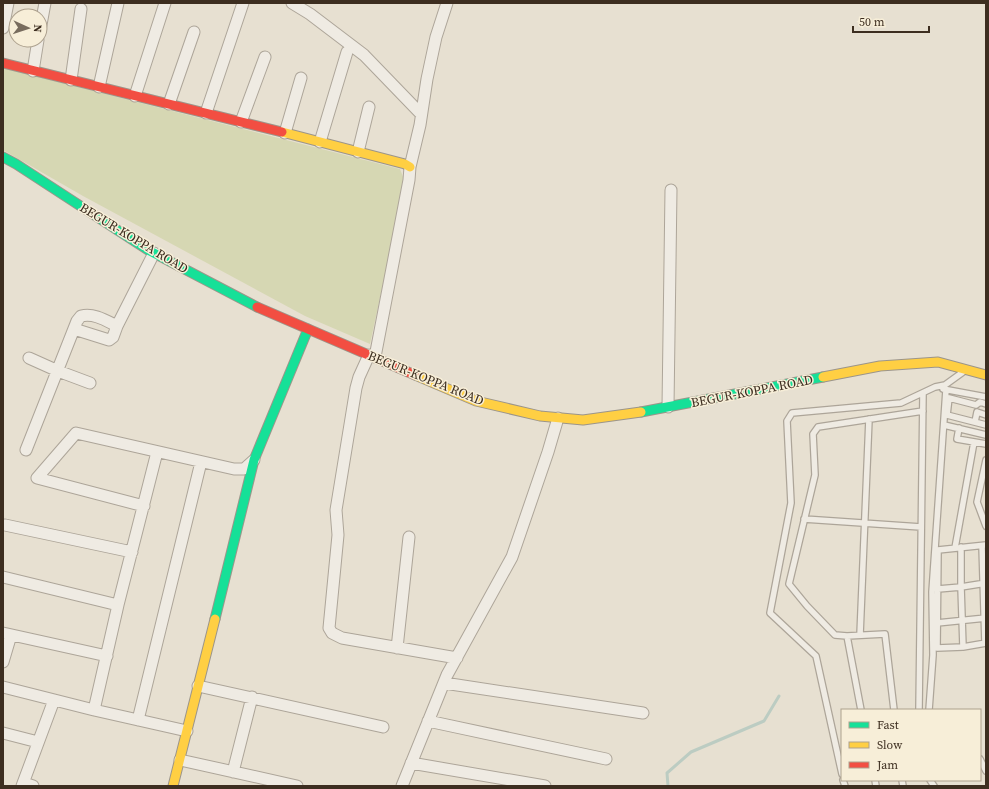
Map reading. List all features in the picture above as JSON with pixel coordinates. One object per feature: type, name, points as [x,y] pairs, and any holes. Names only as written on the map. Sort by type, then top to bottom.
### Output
[{"type":"main road","points":[[3,63],[285,133],[405,164],[410,167]]},
{"type":"main road","name":"BEGUR-KOPPA ROAD","points":[[3,157],[154,253],[254,306],[476,401],[540,416],[583,420],[632,414],[880,366],[938,362],[986,375]]},
{"type":"main road","points":[[173,786],[250,482],[254,460],[308,329]]},
{"type":"street","points":[[3,28],[8,3]]},
{"type":"street","points":[[99,87],[118,3]]},
{"type":"street","points":[[135,96],[165,3]]},
{"type":"street","points":[[206,113],[243,3]]},
{"type":"street","points":[[292,3],[310,14],[364,55],[421,114]]},
{"type":"street","points":[[447,3],[436,37],[427,79],[410,167],[410,180],[372,356],[359,377],[356,388],[336,510],[338,535],[329,628],[332,633],[342,638],[457,658]]},
{"type":"street","points":[[71,80],[82,10]]},
{"type":"street","points":[[169,104],[194,32]]},
{"type":"street","points":[[33,70],[37,48]]},
{"type":"street","points":[[320,142],[347,52]]},
{"type":"street","points":[[241,122],[264,57]]},
{"type":"street","points":[[285,133],[301,78]]},
{"type":"street","points":[[358,152],[369,107]]},
{"type":"street","points":[[668,407],[670,190]]},
{"type":"street","points":[[74,329],[109,340],[113,337],[117,326],[154,253]]},
{"type":"street","points":[[26,450],[77,321],[81,316],[95,316],[117,326]]},
{"type":"street","points":[[28,358],[90,383]]},
{"type":"street","points":[[402,786],[447,675],[512,556],[558,418]]},
{"type":"street","points":[[144,506],[37,478],[76,433],[234,469],[244,469],[254,460]]},
{"type":"street","points":[[94,710],[118,605],[157,452]]},
{"type":"street","points":[[138,720],[201,462]]},
{"type":"street","points":[[5,524],[132,552]]},
{"type":"street","points":[[398,648],[408,537]]},
{"type":"street","points":[[3,577],[118,605]]},
{"type":"street","points":[[3,662],[7,634],[106,656]]},
{"type":"street","points":[[444,683],[643,713]]},
{"type":"street","points":[[198,686],[384,727]]},
{"type":"street","points":[[3,687],[94,710],[187,731]]},
{"type":"street","points":[[233,772],[252,697]]},
{"type":"street","points":[[26,785],[38,742],[54,700]]},
{"type":"street","points":[[428,721],[606,759]]},
{"type":"street","points":[[3,732],[38,742]]},
{"type":"street","points":[[180,760],[297,786]]},
{"type":"street","points":[[411,763],[545,786]]},
{"type":"lane","points":[[841,769],[816,656],[770,613],[791,503],[787,421],[792,413],[901,403],[935,387],[945,385],[966,369]]},
{"type":"lane","points":[[935,387],[986,397]]},
{"type":"lane","points":[[929,709],[933,655],[932,592],[946,390]]},
{"type":"lane","points":[[919,709],[923,393]]},
{"type":"lane","points":[[986,404],[980,402],[976,405],[949,398],[947,415],[986,425]]},
{"type":"lane","points":[[894,709],[885,634],[847,636],[835,635],[807,606],[789,584],[815,475],[813,434],[818,427],[923,411]]},
{"type":"lane","points":[[975,422],[977,412],[986,415]]},
{"type":"lane","points":[[860,635],[869,419]]},
{"type":"lane","points":[[944,424],[986,435]]},
{"type":"lane","points":[[959,428],[957,439],[986,444]]},
{"type":"lane","points":[[955,548],[974,442]]},
{"type":"lane","points":[[986,460],[977,502],[986,526]]},
{"type":"lane","points":[[804,519],[922,527]]},
{"type":"lane","points":[[984,546],[986,643],[963,647],[937,648],[938,550],[961,547],[984,546]]},
{"type":"lane","points":[[961,547],[963,647]]},
{"type":"lane","points":[[938,589],[985,583]]},
{"type":"lane","points":[[937,623],[985,618]]},
{"type":"lane","points":[[847,636],[861,709]]},
{"type":"lane","points":[[981,761],[986,771]]},
{"type":"green space","points":[[3,68],[400,169],[405,182],[370,344],[305,316],[83,196],[3,150]]},
{"type":"waterway","points":[[668,786],[667,773],[691,752],[764,721],[779,696]]},
{"type":"traffic: fast","points":[[3,157],[148,250],[257,307]]},
{"type":"traffic: fast","points":[[215,619],[254,460],[308,329]]},
{"type":"traffic: fast","points":[[641,412],[823,377]]},
{"type":"traffic: slow","points":[[282,132],[405,164],[410,167]]},
{"type":"traffic: slow","points":[[823,377],[880,366],[938,362],[986,375]]},
{"type":"traffic: slow","points":[[415,375],[476,401],[540,416],[583,420],[641,412]]},
{"type":"traffic: slow","points":[[173,786],[215,619]]},
{"type":"traffic: jam","points":[[3,63],[282,132]]},
{"type":"traffic: jam","points":[[257,307],[415,375]]}]
